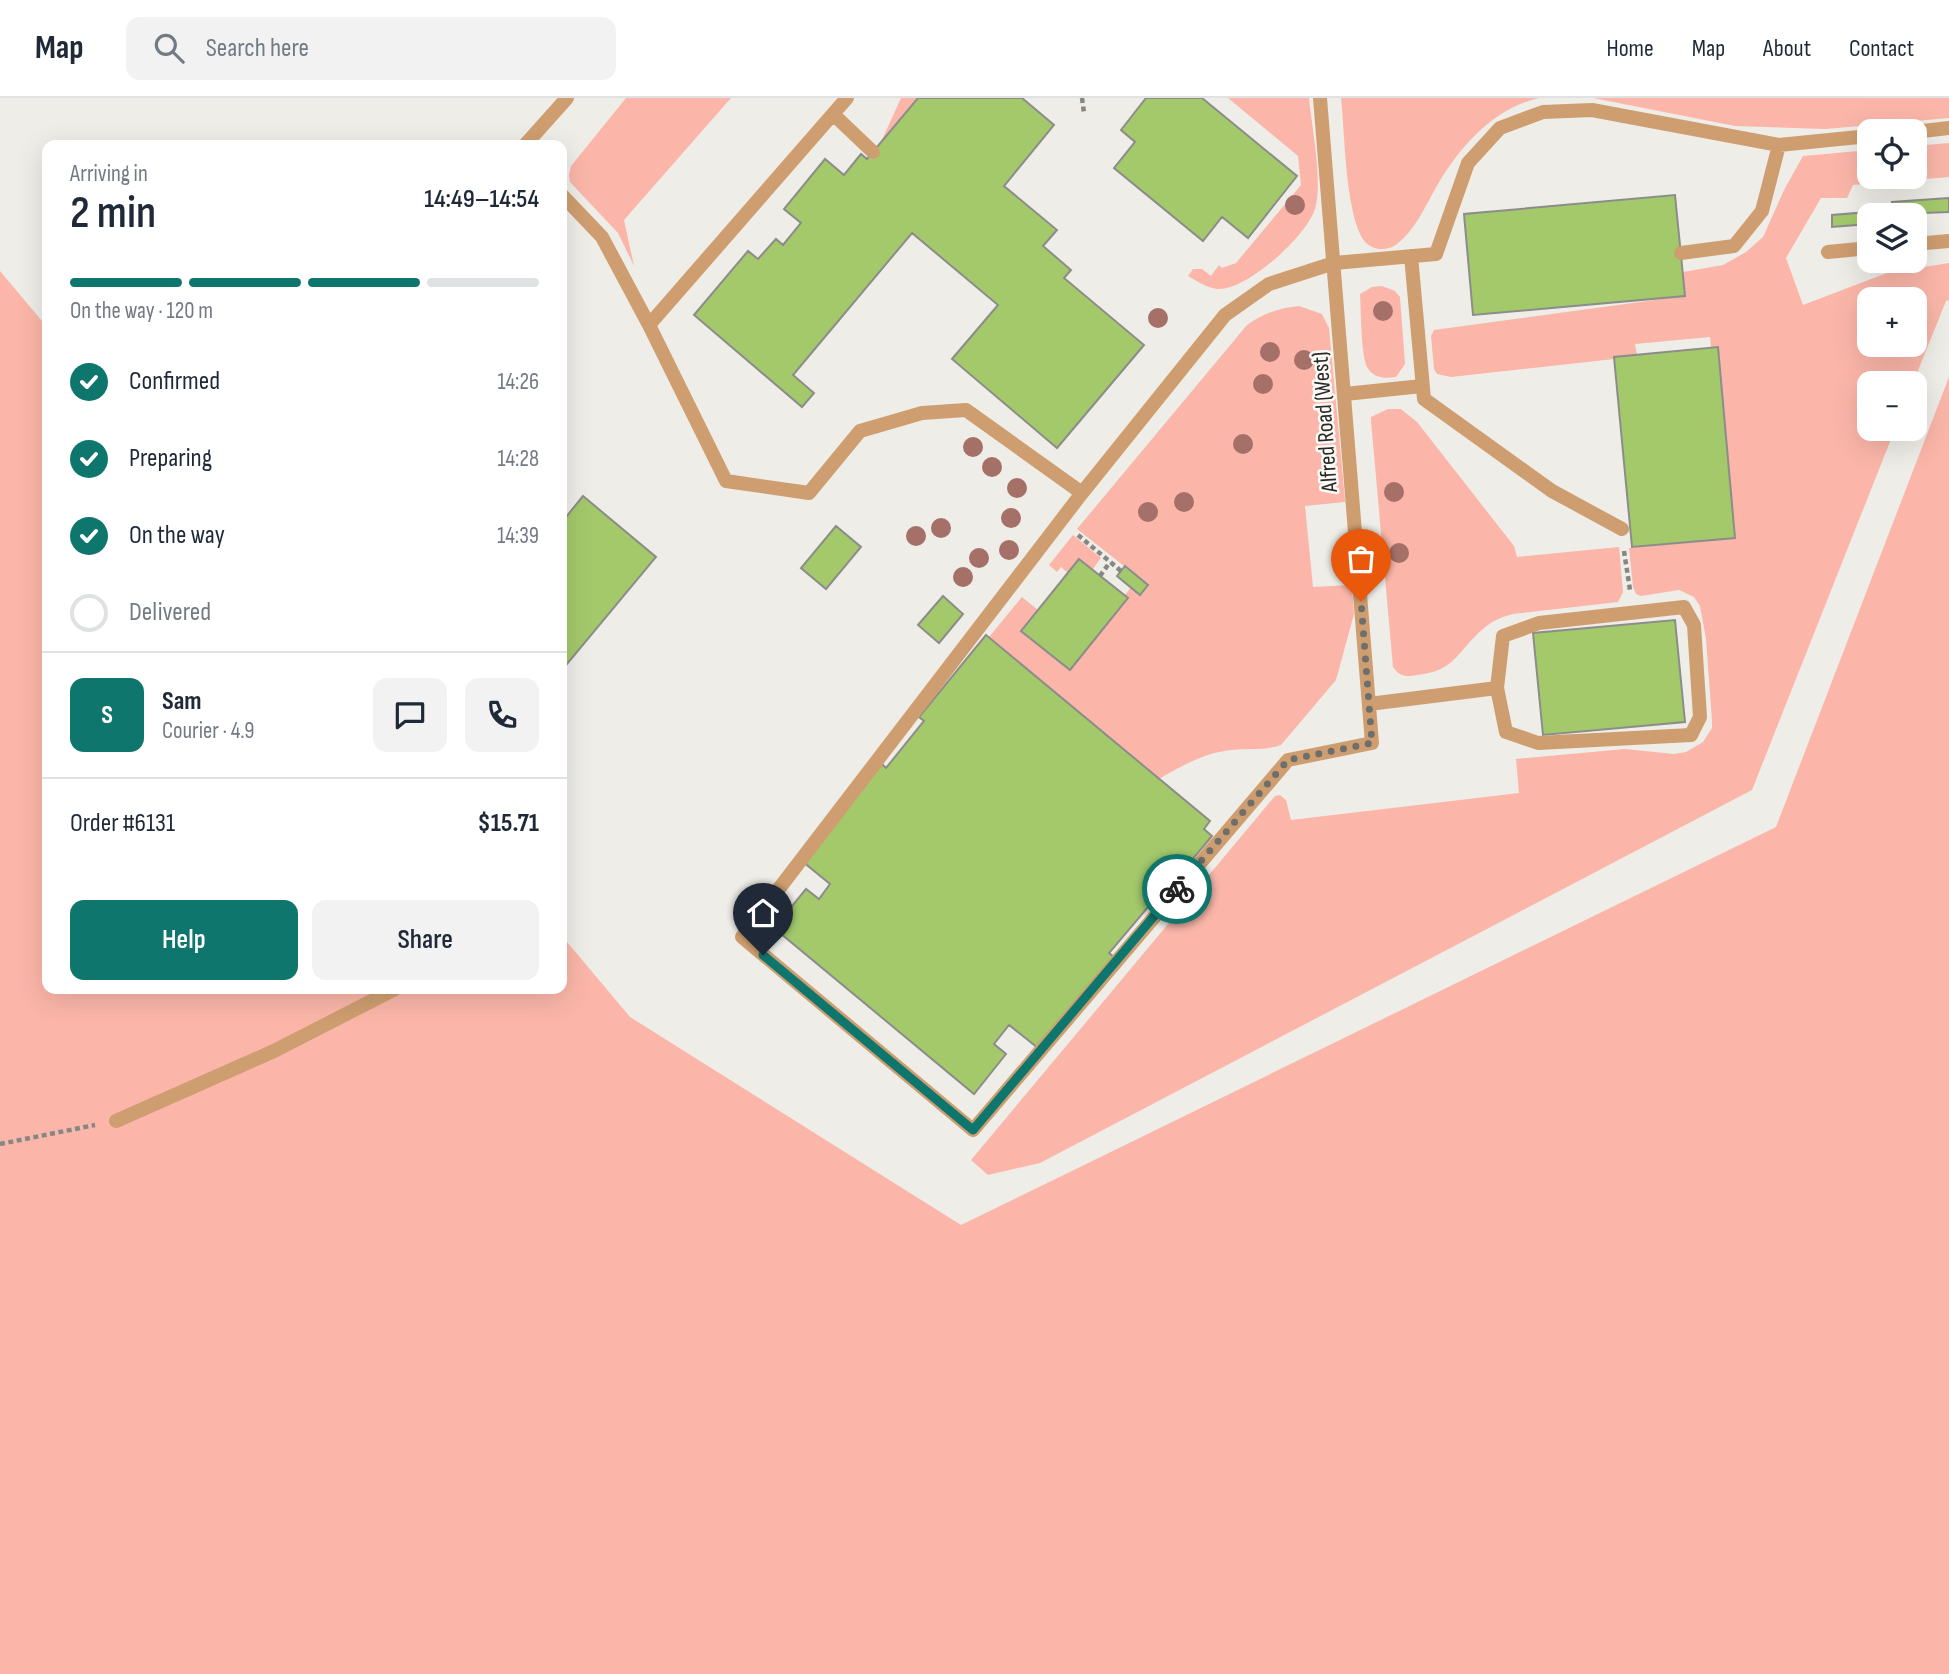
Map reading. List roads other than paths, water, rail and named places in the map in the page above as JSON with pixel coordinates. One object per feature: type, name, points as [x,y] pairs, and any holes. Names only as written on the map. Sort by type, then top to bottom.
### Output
[{"type":"lane","points":[[529,140],[567,98]]},
{"type":"lane","points":[[649,325],[846,98]]},
{"type":"lane","name":"Alfred Road (West)","points":[[1082,493],[742,937],[973,1130],[1288,760],[1372,743],[1320,98]]},
{"type":"lane","points":[[567,200],[602,237],[726,481],[809,494],[860,431],[922,413],[966,410],[1082,493],[1225,315],[1269,284],[1334,263],[1436,254],[1468,163],[1500,128],[1543,112],[1592,110],[1779,145],[1857,137]]},
{"type":"lane","points":[[833,114],[873,152]]},
{"type":"lane","points":[[1927,131],[1949,128]]},
{"type":"lane","points":[[1681,253],[1734,246],[1762,211],[1779,145]]},
{"type":"lane","points":[[1927,243],[1949,242]]},
{"type":"lane","points":[[1828,252],[1857,249]]},
{"type":"lane","points":[[1411,256],[1424,399],[1552,491],[1622,529]]},
{"type":"lane","points":[[1345,394],[1422,386]]},
{"type":"lane","points":[[1684,607],[1694,625],[1700,718],[1691,735],[1538,743],[1506,732],[1496,688],[1503,636],[1539,623],[1684,607]]},
{"type":"lane","points":[[1368,704],[1496,688]]},
{"type":"lane","points":[[116,1121],[274,1051],[385,994]]}]
